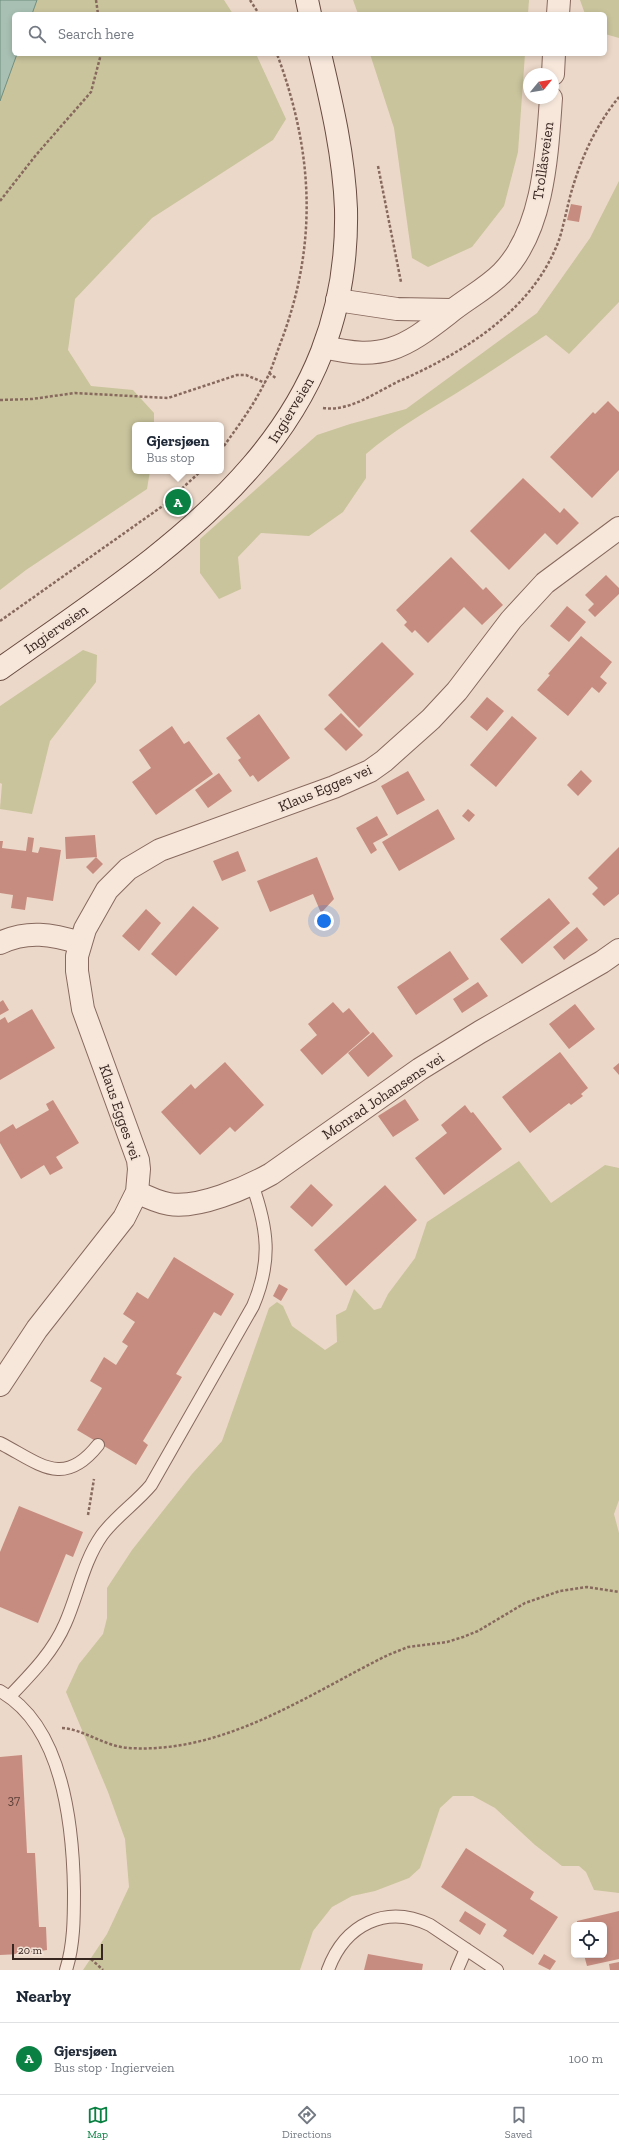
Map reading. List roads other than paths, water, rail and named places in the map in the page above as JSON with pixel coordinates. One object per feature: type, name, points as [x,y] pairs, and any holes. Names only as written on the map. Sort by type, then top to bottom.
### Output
[{"type":"street","points":[[307,0],[310,12]]},
{"type":"street","points":[[558,12],[559,0]]},
{"type":"street","name":"Ingierveien","points":[[0,669],[137,572],[212,508],[272,443],[288,420],[312,376],[324,347],[337,300],[345,234],[343,172],[338,134],[320,56]]},
{"type":"street","points":[[553,68],[554,56]]},
{"type":"street","name":"Trollåsveien","points":[[324,347],[347,352],[370,353],[393,350],[419,337],[452,310],[491,283],[513,259],[521,246],[529,227],[541,187],[550,104]]},
{"type":"street","points":[[337,300],[398,309],[452,310]]},
{"type":"street","name":"Klaus Egges vei","points":[[0,1385],[37,1328],[117,1229],[136,1192],[139,1169],[134,1146],[83,1009],[77,971],[80,943],[90,916],[107,890],[128,869],[141,860],[175,844],[277,809],[370,771],[393,754],[431,719],[456,691],[511,620],[545,583],[619,528]]},
{"type":"street","points":[[0,943],[19,936],[47,934],[80,943]]},
{"type":"street","name":"Monrad Johansens vei","points":[[136,1192],[169,1204],[189,1204],[229,1193],[252,1184],[271,1174],[420,1070],[480,1032],[602,962],[619,950]]},
{"type":"lane","points":[[66,1970],[71,1948],[74,1911],[72,1850],[67,1809],[54,1762],[40,1733],[20,1705],[5,1694],[40,1663],[58,1638],[96,1546],[115,1520],[137,1501],[151,1485],[253,1306],[264,1276],[267,1247],[263,1216],[252,1184]]},
{"type":"lane","points":[[0,1443],[54,1470],[68,1469],[88,1456],[98,1445]]},
{"type":"lane","points":[[328,1970],[336,1953],[351,1934],[371,1922],[395,1916],[425,1923],[496,1970]]},
{"type":"lane","points":[[457,1970],[466,1949]]},
{"type":"place","name":"Gjersjøen","points":[[178,502]]}]
